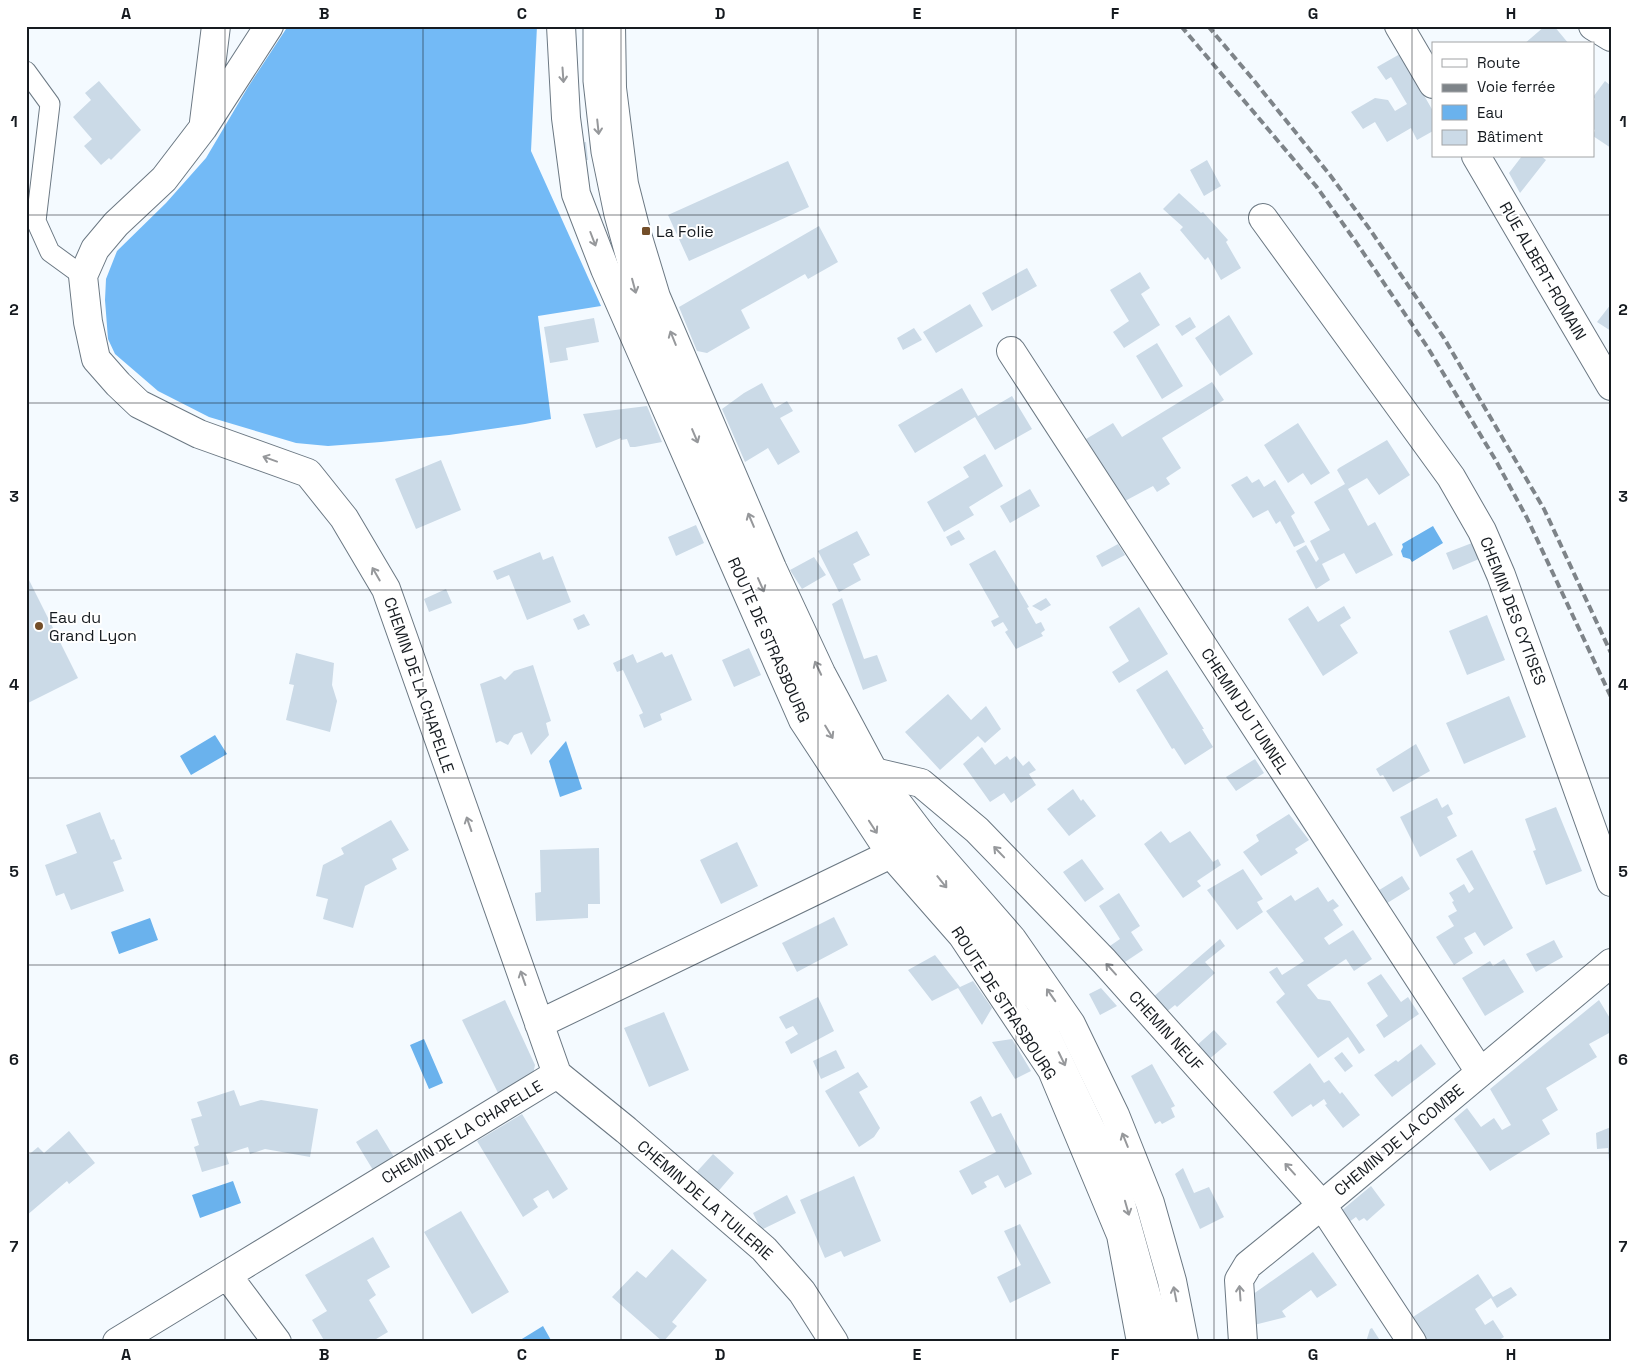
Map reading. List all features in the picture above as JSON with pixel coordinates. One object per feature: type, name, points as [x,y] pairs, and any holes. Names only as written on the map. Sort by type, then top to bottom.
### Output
[{"type":"street","points":[[203,128],[216,26]]},
{"type":"street","points":[[83,276],[95,249],[116,224],[164,179],[203,128],[269,26]]},
{"type":"street","name":"ROUTE DE STRASBOURG","points":[[561,26],[566,118],[576,194],[605,269],[803,720],[909,846],[1012,939],[1071,1024],[1115,1115],[1150,1204],[1172,1282],[1184,1342]]},
{"type":"street","name":"ROUTE DE STRASBOURG","points":[[611,26],[612,88],[624,184],[656,297],[772,568],[821,674],[874,772],[909,846],[962,935],[1052,1070],[1121,1234],[1141,1342]]},
{"type":"street","points":[[1399,26],[1432,82]]},
{"type":"street","points":[[1594,26],[1611,37]]},
{"type":"street","name":"RUE ALBERT-ROMAIN","points":[[1477,158],[1611,386]]},
{"type":"street","name":"CHEMIN DES CYTISES","points":[[1263,218],[1451,477],[1482,531],[1501,575],[1611,882]]},
{"type":"street","name":"CHEMIN DE LA CHAPELLE","points":[[83,276],[88,322],[96,359],[139,404],[199,434],[308,473],[344,518],[386,590],[558,1074],[117,1342]]},
{"type":"street","name":"CHEMIN DU TUNNEL","points":[[1010,351],[1480,1072]]},
{"type":"street","name":"CHEMIN NEUF","points":[[874,772],[921,783],[977,830],[1104,961],[1322,1205],[1412,1342]]},
{"type":"street","points":[[539,1024],[909,846]]},
{"type":"street","name":"CHEMIN DE LA COMBE","points":[[1243,1342],[1239,1280],[1248,1264],[1322,1205],[1611,963]]},
{"type":"street","name":"CHEMIN DE LA TUILERIE","points":[[558,1074],[764,1249],[802,1292],[834,1342]]},
{"type":"street","points":[[227,1276],[277,1342]]},
{"type":"lane","points":[[593,26],[593,81],[601,152],[614,215],[638,302],[708,466],[815,708],[860,781],[909,846],[962,907],[1036,1004],[1117,1174],[1164,1342]]},
{"type":"lane","points":[[26,71],[50,104],[31,218],[50,252],[83,276]]},
{"type":"shaded area","points":[[288,26],[537,26],[531,151],[601,306],[538,316],[551,419],[449,435],[381,442],[328,446],[296,443],[209,417],[158,391],[115,354],[108,339],[105,300],[106,279],[117,251],[166,203],[206,158],[248,87]]},
{"type":"water","points":[[1433,526],[1443,543],[1412,562],[1410,559],[1403,557],[1401,551],[1402,544]]},
{"type":"water","points":[[215,735],[227,754],[191,775],[180,756]]},
{"type":"water","points":[[566,741],[582,789],[560,797],[549,761]]},
{"type":"water","points":[[150,918],[158,940],[119,954],[111,932]]},
{"type":"water","points":[[424,1039],[443,1083],[429,1089],[410,1045]]},
{"type":"water","points":[[233,1181],[241,1203],[200,1218],[192,1195]]},
{"type":"water","points":[[543,1326],[552,1342],[517,1342]]},
{"type":"building","points":[[1545,26],[1554,26],[1567,42],[1526,42]]},
{"type":"building","points":[[1400,54],[1432,109],[1432,132],[1417,140],[1411,128],[1387,142],[1375,122],[1363,129],[1351,112],[1375,98],[1388,100],[1395,111],[1407,104],[1391,77],[1386,80],[1377,67]]},
{"type":"building","points":[[99,81],[141,130],[111,160],[109,158],[101,165],[84,146],[92,139],[73,117],[91,100],[85,93]]},
{"type":"building","points":[[1605,81],[1611,86],[1611,148],[1594,137],[1594,96]]},
{"type":"building","points":[[586,142],[588,160],[581,160],[579,143]]},
{"type":"building","points":[[1520,158],[1544,158],[1546,160],[1520,193],[1509,173]]},
{"type":"building","points":[[1207,160],[1221,186],[1204,196],[1190,170]]},
{"type":"building","points":[[788,161],[809,207],[689,261],[668,215]]},
{"type":"building","points":[[1179,193],[1201,213],[1203,212],[1228,240],[1226,242],[1241,268],[1221,280],[1208,257],[1205,260],[1180,230],[1183,227],[1163,209]]},
{"type":"building","points":[[819,226],[838,262],[808,279],[805,274],[741,310],[750,328],[707,353],[697,351],[679,307]]},
{"type":"building","points":[[1027,268],[1037,286],[992,311],[982,293]]},
{"type":"building","points":[[1140,272],[1150,288],[1141,294],[1160,325],[1124,348],[1113,332],[1129,321],[1110,290]]},
{"type":"building","points":[[970,304],[983,326],[936,353],[923,332]]},
{"type":"building","points":[[1611,304],[1611,331],[1597,322]]},
{"type":"building","points":[[1229,315],[1253,354],[1220,376],[1195,338]]},
{"type":"building","points":[[1190,317],[1196,327],[1182,336],[1175,326]]},
{"type":"building","points":[[594,318],[599,342],[566,348],[568,360],[550,363],[544,327]]},
{"type":"building","points":[[914,328],[922,340],[903,350],[897,338]]},
{"type":"building","points":[[1157,343],[1183,386],[1162,399],[1136,356]]},
{"type":"building","points":[[1212,382],[1224,400],[1162,438],[1181,468],[1166,478],[1170,484],[1157,492],[1153,486],[1125,501],[1086,439],[1113,423],[1122,437]]},
{"type":"building","points":[[762,383],[775,408],[787,401],[793,411],[780,418],[800,452],[778,465],[768,448],[745,462],[722,409]]},
{"type":"building","points":[[962,388],[978,416],[1012,396],[1032,429],[995,450],[975,417],[915,453],[898,425]]},
{"type":"building","points":[[647,406],[662,442],[630,447],[627,439],[621,440],[621,438],[596,448],[583,414]]},
{"type":"building","points":[[1298,423],[1330,473],[1311,485],[1303,473],[1288,483],[1264,445]]},
{"type":"building","points":[[1387,440],[1410,475],[1379,495],[1367,478],[1348,489],[1368,526],[1375,522],[1393,555],[1356,574],[1344,553],[1322,564],[1330,580],[1316,589],[1296,551],[1306,545],[1316,562],[1319,559],[1310,541],[1330,530],[1314,502],[1345,484],[1337,470],[1339,468]]},
{"type":"building","points":[[985,454],[1003,486],[969,507],[974,515],[944,532],[927,502],[969,477],[963,467]]},
{"type":"building","points":[[441,460],[461,510],[416,529],[395,479]]},
{"type":"building","points":[[1247,476],[1252,483],[1259,479],[1264,487],[1275,480],[1295,513],[1291,516],[1305,542],[1294,547],[1280,521],[1276,524],[1268,510],[1253,518],[1231,485]]},
{"type":"building","points":[[1030,489],[1040,506],[1010,523],[1000,506]]},
{"type":"building","points":[[696,525],[704,543],[676,556],[668,537]]},
{"type":"building","points":[[959,530],[965,539],[951,546],[946,537]]},
{"type":"building","points":[[857,531],[870,555],[853,564],[861,580],[839,592],[818,551]]},
{"type":"building","points":[[1472,543],[1479,559],[1453,570],[1446,553]]},
{"type":"building","points":[[1118,544],[1125,555],[1102,567],[1096,556]]},
{"type":"building","points":[[995,550],[1029,607],[1027,608],[1036,624],[1041,622],[1045,630],[1041,633],[1043,636],[1016,649],[1005,632],[1008,630],[1003,622],[994,627],[991,621],[999,617],[969,564]]},
{"type":"building","points":[[540,552],[543,560],[553,556],[571,602],[527,620],[509,575],[497,580],[493,571]]},
{"type":"building","points":[[814,557],[826,575],[802,589],[790,570]]},
{"type":"building","name":"Eau du Grand Lyon","points":[[26,574],[78,678],[26,704]]},
{"type":"building","points":[[446,589],[452,603],[429,612],[424,599]]},
{"type":"building","points":[[842,598],[864,659],[877,655],[887,681],[863,690],[832,604]]},
{"type":"building","points":[[1046,598],[1051,605],[1041,611],[1032,606]]},
{"type":"building","points":[[1308,606],[1318,622],[1344,606],[1351,618],[1340,625],[1358,653],[1323,676],[1288,619]]},
{"type":"building","points":[[1139,607],[1168,654],[1119,683],[1112,672],[1129,661],[1109,627]]},
{"type":"building","points":[[584,614],[590,625],[578,630],[573,619]]},
{"type":"building","points":[[1487,615],[1505,660],[1467,675],[1449,631]]},
{"type":"building","points":[[749,648],[761,675],[734,687],[722,660]]},
{"type":"building","points":[[662,652],[665,657],[672,654],[692,700],[660,714],[662,720],[644,728],[639,715],[643,713],[623,670],[617,672],[613,663],[633,654],[637,663]]},
{"type":"building","points":[[296,653],[334,663],[332,685],[337,701],[330,732],[286,720],[294,685],[289,684]]},
{"type":"building","points":[[533,665],[551,721],[546,723],[549,735],[531,755],[522,732],[514,735],[508,745],[500,741],[496,743],[480,684],[501,676],[505,680],[514,671]]},
{"type":"building","points":[[1167,670],[1204,729],[1202,729],[1213,747],[1185,765],[1174,748],[1172,749],[1136,690]]},
{"type":"building","points":[[948,694],[971,720],[986,706],[1001,729],[985,743],[978,736],[940,770],[905,732]]},
{"type":"building","points":[[1509,696],[1526,737],[1464,764],[1446,723]]},
{"type":"building","points":[[1416,744],[1430,771],[1393,792],[1383,775],[1380,776],[1376,769]]},
{"type":"building","points":[[982,747],[995,765],[1007,756],[1010,760],[1015,756],[1023,766],[1029,761],[1036,770],[1029,774],[1036,785],[1011,803],[1004,793],[990,802],[963,764]]},
{"type":"building","points":[[1255,759],[1264,773],[1236,791],[1226,777]]},
{"type":"building","points":[[1073,789],[1081,801],[1083,799],[1096,816],[1069,836],[1047,809]]},
{"type":"building","points":[[1437,798],[1442,808],[1448,804],[1453,814],[1447,817],[1457,836],[1420,857],[1400,817]]},
{"type":"building","points":[[1556,807],[1582,871],[1546,885],[1533,851],[1536,850],[1525,819]]},
{"type":"building","points":[[100,812],[111,840],[114,839],[122,859],[113,862],[124,891],[71,910],[64,893],[56,896],[45,865],[77,853],[66,825]]},
{"type":"building","points":[[1289,814],[1309,840],[1295,849],[1298,853],[1261,876],[1243,852],[1259,841],[1256,835]]},
{"type":"building","points":[[391,820],[409,850],[392,859],[397,869],[365,886],[353,928],[323,919],[328,899],[316,896],[323,865],[344,854],[341,848]]},
{"type":"building","points":[[1161,831],[1170,843],[1190,831],[1213,862],[1218,859],[1221,865],[1197,881],[1201,886],[1183,898],[1144,844]]},
{"type":"building","points":[[737,842],[758,886],[721,904],[700,860]]},
{"type":"building","points":[[599,848],[600,904],[588,904],[588,918],[536,921],[535,893],[541,892],[540,850]]},
{"type":"building","points":[[1472,850],[1513,928],[1484,946],[1475,932],[1464,938],[1473,953],[1454,965],[1436,937],[1454,926],[1448,916],[1457,911],[1449,893],[1464,884],[1469,893],[1474,889],[1456,859]]},
{"type":"building","points":[[1082,859],[1104,889],[1085,902],[1063,872]]},
{"type":"building","points":[[1243,869],[1263,899],[1257,902],[1263,912],[1237,930],[1207,890]]},
{"type":"building","points":[[1402,876],[1410,889],[1384,905],[1376,892]]},
{"type":"building","points":[[1318,887],[1328,902],[1333,899],[1339,906],[1333,910],[1343,925],[1324,938],[1329,945],[1353,930],[1372,959],[1354,971],[1346,959],[1307,985],[1318,999],[1330,1001],[1365,1050],[1359,1054],[1348,1037],[1318,1058],[1276,1002],[1285,994],[1269,972],[1277,967],[1282,975],[1304,961],[1266,911],[1291,895],[1295,901]]},
{"type":"building","points":[[1119,893],[1140,926],[1131,932],[1143,950],[1122,964],[1107,948],[1120,939],[1099,906]]},
{"type":"building","points":[[834,917],[848,945],[797,972],[782,943]]},
{"type":"building","points":[[1220,939],[1225,946],[1205,962],[1215,973],[1177,1007],[1175,1005],[1165,1013],[1152,998]]},
{"type":"building","points":[[1554,940],[1563,957],[1536,972],[1526,954]]},
{"type":"building","points":[[935,955],[960,987],[973,981],[992,1008],[982,1025],[958,988],[932,1001],[908,970]]},
{"type":"building","points":[[1504,959],[1524,992],[1485,1016],[1462,978],[1490,961],[1493,966]]},
{"type":"building","points":[[1381,974],[1401,1002],[1408,997],[1419,1014],[1384,1038],[1376,1025],[1388,1016],[1367,983]]},
{"type":"building","points":[[1101,988],[1117,1006],[1100,1015],[1089,994]]},
{"type":"building","points":[[818,997],[834,1031],[791,1054],[785,1042],[798,1034],[793,1026],[786,1029],[779,1017]]},
{"type":"building","points":[[505,1000],[535,1065],[533,1075],[499,1095],[462,1020]]},
{"type":"building","points":[[1599,1000],[1611,1020],[1611,1032],[1589,1044],[1597,1057],[1546,1088],[1558,1110],[1542,1120],[1550,1134],[1490,1171],[1454,1119],[1467,1108],[1481,1127],[1494,1118],[1502,1130],[1511,1125],[1490,1089]]},
{"type":"building","points":[[664,1012],[689,1070],[649,1087],[624,1028]]},
{"type":"building","points":[[1214,1030],[1227,1044],[1207,1061],[1195,1047]]},
{"type":"building","points":[[1012,1039],[1031,1071],[1015,1079],[992,1042]]},
{"type":"building","points":[[1421,1044],[1436,1064],[1392,1097],[1374,1075],[1396,1060],[1398,1062]]},
{"type":"building","points":[[836,1050],[845,1068],[821,1079],[813,1061]]},
{"type":"building","points":[[1342,1052],[1353,1066],[1345,1072],[1334,1058]]},
{"type":"building","points":[[1310,1063],[1324,1083],[1329,1080],[1340,1094],[1342,1092],[1360,1115],[1343,1128],[1325,1105],[1327,1104],[1324,1099],[1313,1107],[1311,1104],[1292,1117],[1273,1092]]},
{"type":"building","points":[[1152,1064],[1175,1106],[1171,1108],[1175,1117],[1162,1124],[1160,1121],[1155,1124],[1131,1076]]},
{"type":"building","points":[[858,1072],[868,1087],[859,1092],[880,1128],[874,1137],[859,1147],[825,1091]]},
{"type":"building","points":[[234,1090],[240,1106],[261,1100],[318,1109],[310,1157],[265,1149],[250,1154],[248,1147],[226,1154],[229,1164],[202,1172],[194,1147],[199,1145],[191,1119],[202,1116],[197,1102]]},
{"type":"building","points":[[981,1096],[992,1117],[1001,1113],[1032,1174],[1005,1188],[998,1175],[984,1182],[987,1187],[972,1195],[959,1171],[996,1152],[970,1102]]},
{"type":"building","points":[[522,1114],[568,1189],[553,1199],[548,1190],[533,1199],[538,1207],[523,1217],[477,1141]]},
{"type":"building","points":[[1611,1127],[1611,1162],[1609,1162],[1608,1148],[1597,1149],[1596,1133]]},
{"type":"building","points":[[377,1129],[394,1157],[373,1170],[356,1142]]},
{"type":"building","points":[[69,1131],[95,1163],[69,1184],[67,1181],[26,1216],[26,1157],[38,1147],[44,1153]]},
{"type":"building","points":[[713,1154],[734,1173],[715,1195],[693,1176]]},
{"type":"building","points":[[1183,1168],[1194,1193],[1209,1187],[1224,1217],[1200,1229],[1175,1174]]},
{"type":"building","points":[[854,1176],[881,1241],[844,1257],[841,1251],[825,1258],[800,1200]]},
{"type":"building","points":[[1371,1186],[1385,1205],[1367,1221],[1364,1218],[1359,1221],[1356,1217],[1349,1222],[1341,1211]]},
{"type":"building","points":[[787,1195],[796,1213],[761,1230],[753,1213]]},
{"type":"building","points":[[461,1211],[509,1292],[472,1314],[424,1232]]},
{"type":"building","points":[[1020,1224],[1051,1283],[1010,1303],[997,1277],[1021,1265],[1004,1231]]},
{"type":"building","points":[[373,1237],[390,1267],[367,1280],[376,1295],[369,1300],[388,1332],[371,1342],[325,1342],[312,1320],[327,1311],[305,1275]]},
{"type":"building","points":[[672,1249],[707,1280],[672,1322],[677,1326],[663,1342],[612,1297],[637,1271],[646,1278]]},
{"type":"building","points":[[1313,1252],[1337,1285],[1317,1298],[1311,1290],[1282,1311],[1286,1317],[1250,1326],[1249,1297]]},
{"type":"building","points":[[1478,1274],[1493,1297],[1511,1287],[1517,1295],[1497,1308],[1491,1298],[1475,1309],[1485,1325],[1493,1320],[1504,1337],[1496,1342],[1429,1342],[1413,1317]]},
{"type":"building","points":[[1372,1328],[1381,1342],[1366,1342]]},
{"type":"railway","points":[[1181,26],[1316,186],[1428,348],[1495,459],[1527,518],[1611,697]]},
{"type":"railway","points":[[1208,26],[1330,175],[1371,231],[1444,338],[1544,509],[1611,653]]},
{"type":"place","name":"La Folie","points":[[646,231]]},
{"type":"place","name":"Eau du Grand Lyon","points":[[39,626]]}]
